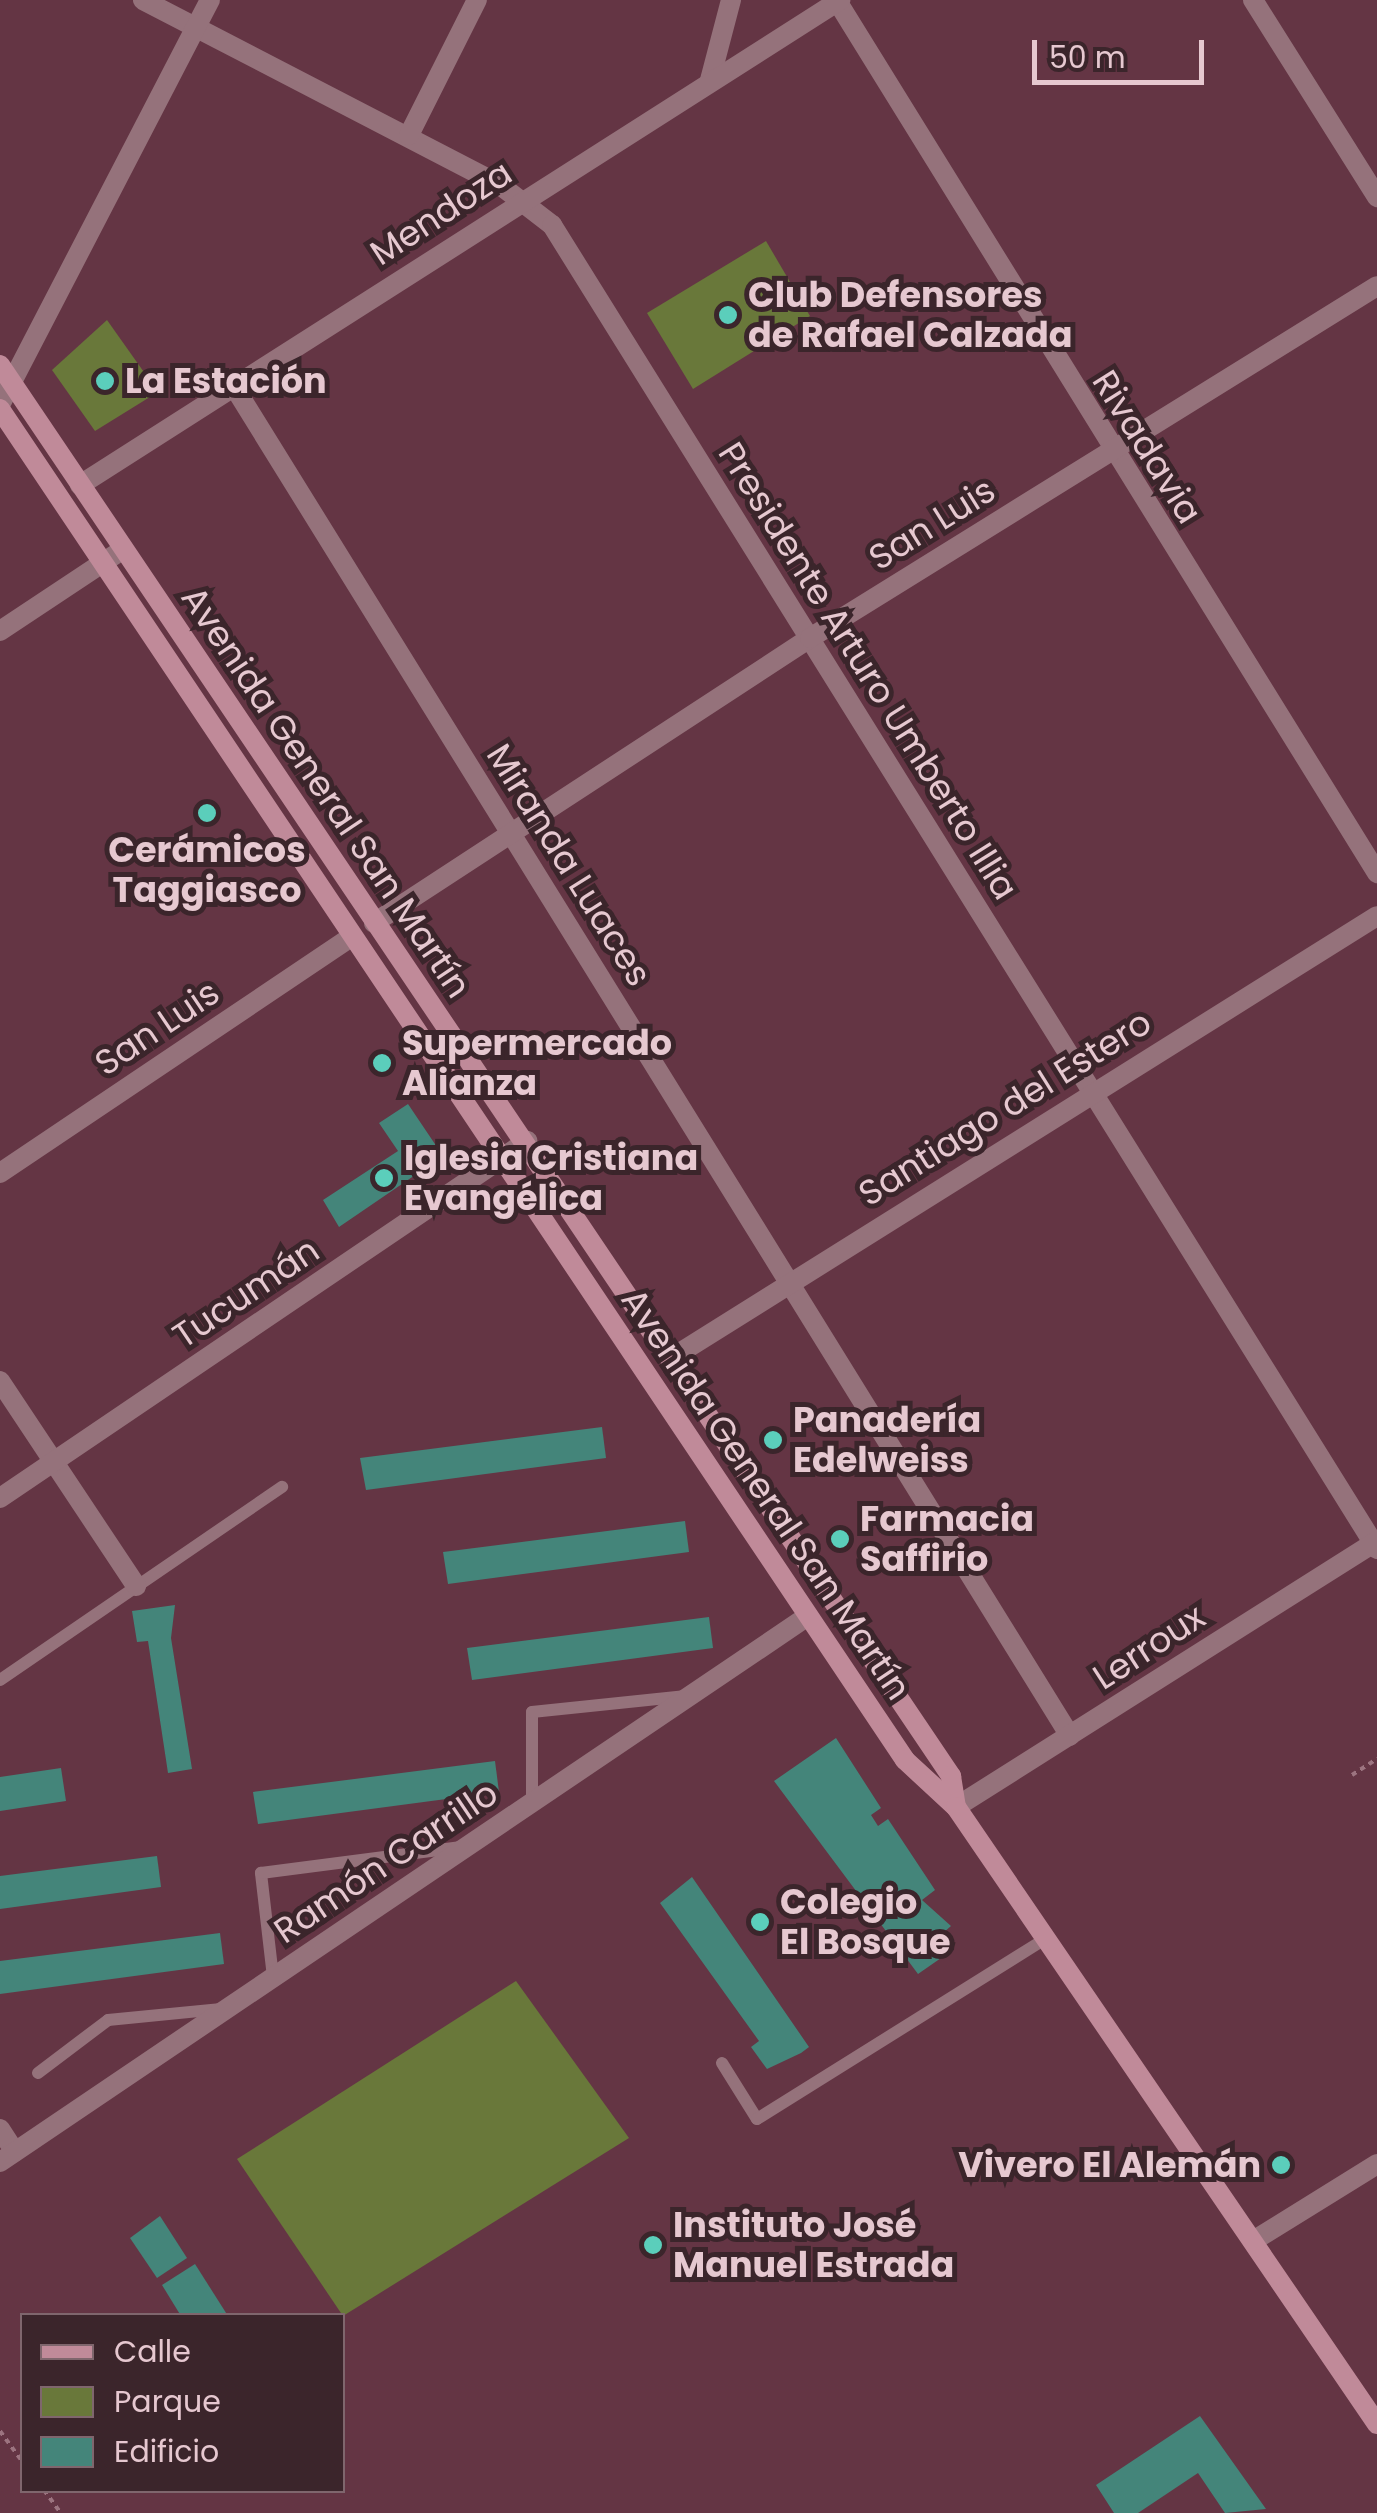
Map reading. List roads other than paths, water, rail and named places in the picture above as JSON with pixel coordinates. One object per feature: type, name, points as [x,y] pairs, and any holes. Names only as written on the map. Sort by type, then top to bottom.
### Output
[{"type":"main road","name":"Avenida General San Martín","points":[[0,365],[951,1776],[956,1807]]},
{"type":"main road","name":"Avenida General San Martín","points":[[0,407],[808,1616],[929,1791],[956,1807],[1377,2424]]},
{"type":"street","name":"Presidente Arturo Umberto Illia","points":[[143,0],[524,198],[552,225],[1090,1093],[1376,1544]]},
{"type":"street","points":[[0,407],[15,387],[210,0]]},
{"type":"street","points":[[409,135],[477,0]]},
{"type":"street","points":[[710,80],[730,0]]},
{"type":"street","points":[[1253,0],[1377,198]]},
{"type":"street","name":"Mendoza","points":[[80,485],[524,198],[839,1]]},
{"type":"street","name":"Rivadavia","points":[[839,1],[1111,452],[1377,872]]},
{"type":"street","name":"San Luis","points":[[374,922],[512,836],[810,638],[1377,286]]},
{"type":"street","name":"Miranda Luaces","points":[[234,385],[1070,1736]]},
{"type":"street","points":[[0,631],[122,550]]},
{"type":"street","name":"Santiago del Estero","points":[[670,1359],[786,1282],[1377,916]]},
{"type":"street","name":"San Luis","points":[[0,1174],[351,937]]},
{"type":"street","name":"Tucumán","points":[[0,1498],[526,1142]]},
{"type":"street","points":[[0,1381],[136,1586]]},
{"type":"street","name":"Lerroux","points":[[956,1807],[1376,1544]]},
{"type":"street","name":"Ramón Carrillo","points":[[8,2157],[808,1616]]},
{"type":"street","points":[[0,2129],[8,2157]]},
{"type":"street","points":[[1253,2241],[1377,2164]]},
{"type":"lane","points":[[0,1680],[282,1486]]},
{"type":"lane","points":[[532,1804],[532,1712],[690,1695]]},
{"type":"lane","points":[[273,1978],[260,1873],[470,1846]]},
{"type":"lane","points":[[722,2062],[758,2120],[1047,1938]]},
{"type":"lane","points":[[38,2073],[108,2020],[228,2008]]},
{"type":"place","name":"Club Defensores de Rafael Calzada","points":[[728,315]]},
{"type":"place","name":"La Estación","points":[[105,381]]},
{"type":"place","name":"Cerámicos Taggiasco","points":[[207,813]]},
{"type":"place","name":"Supermercado Alianza","points":[[382,1063]]},
{"type":"place","name":"Iglesia Cristiana Evangélica","points":[[384,1178]]},
{"type":"place","name":"Panadería Edelweiss","points":[[773,1440]]},
{"type":"place","name":"Farmacia Saffirio","points":[[840,1539]]},
{"type":"place","name":"Colegio El Bosque","points":[[760,1922]]},
{"type":"place","name":"Vivero El Alemán","points":[[1281,2165]]},
{"type":"place","name":"Instituto José Manuel Estrada","points":[[653,2245]]}]
